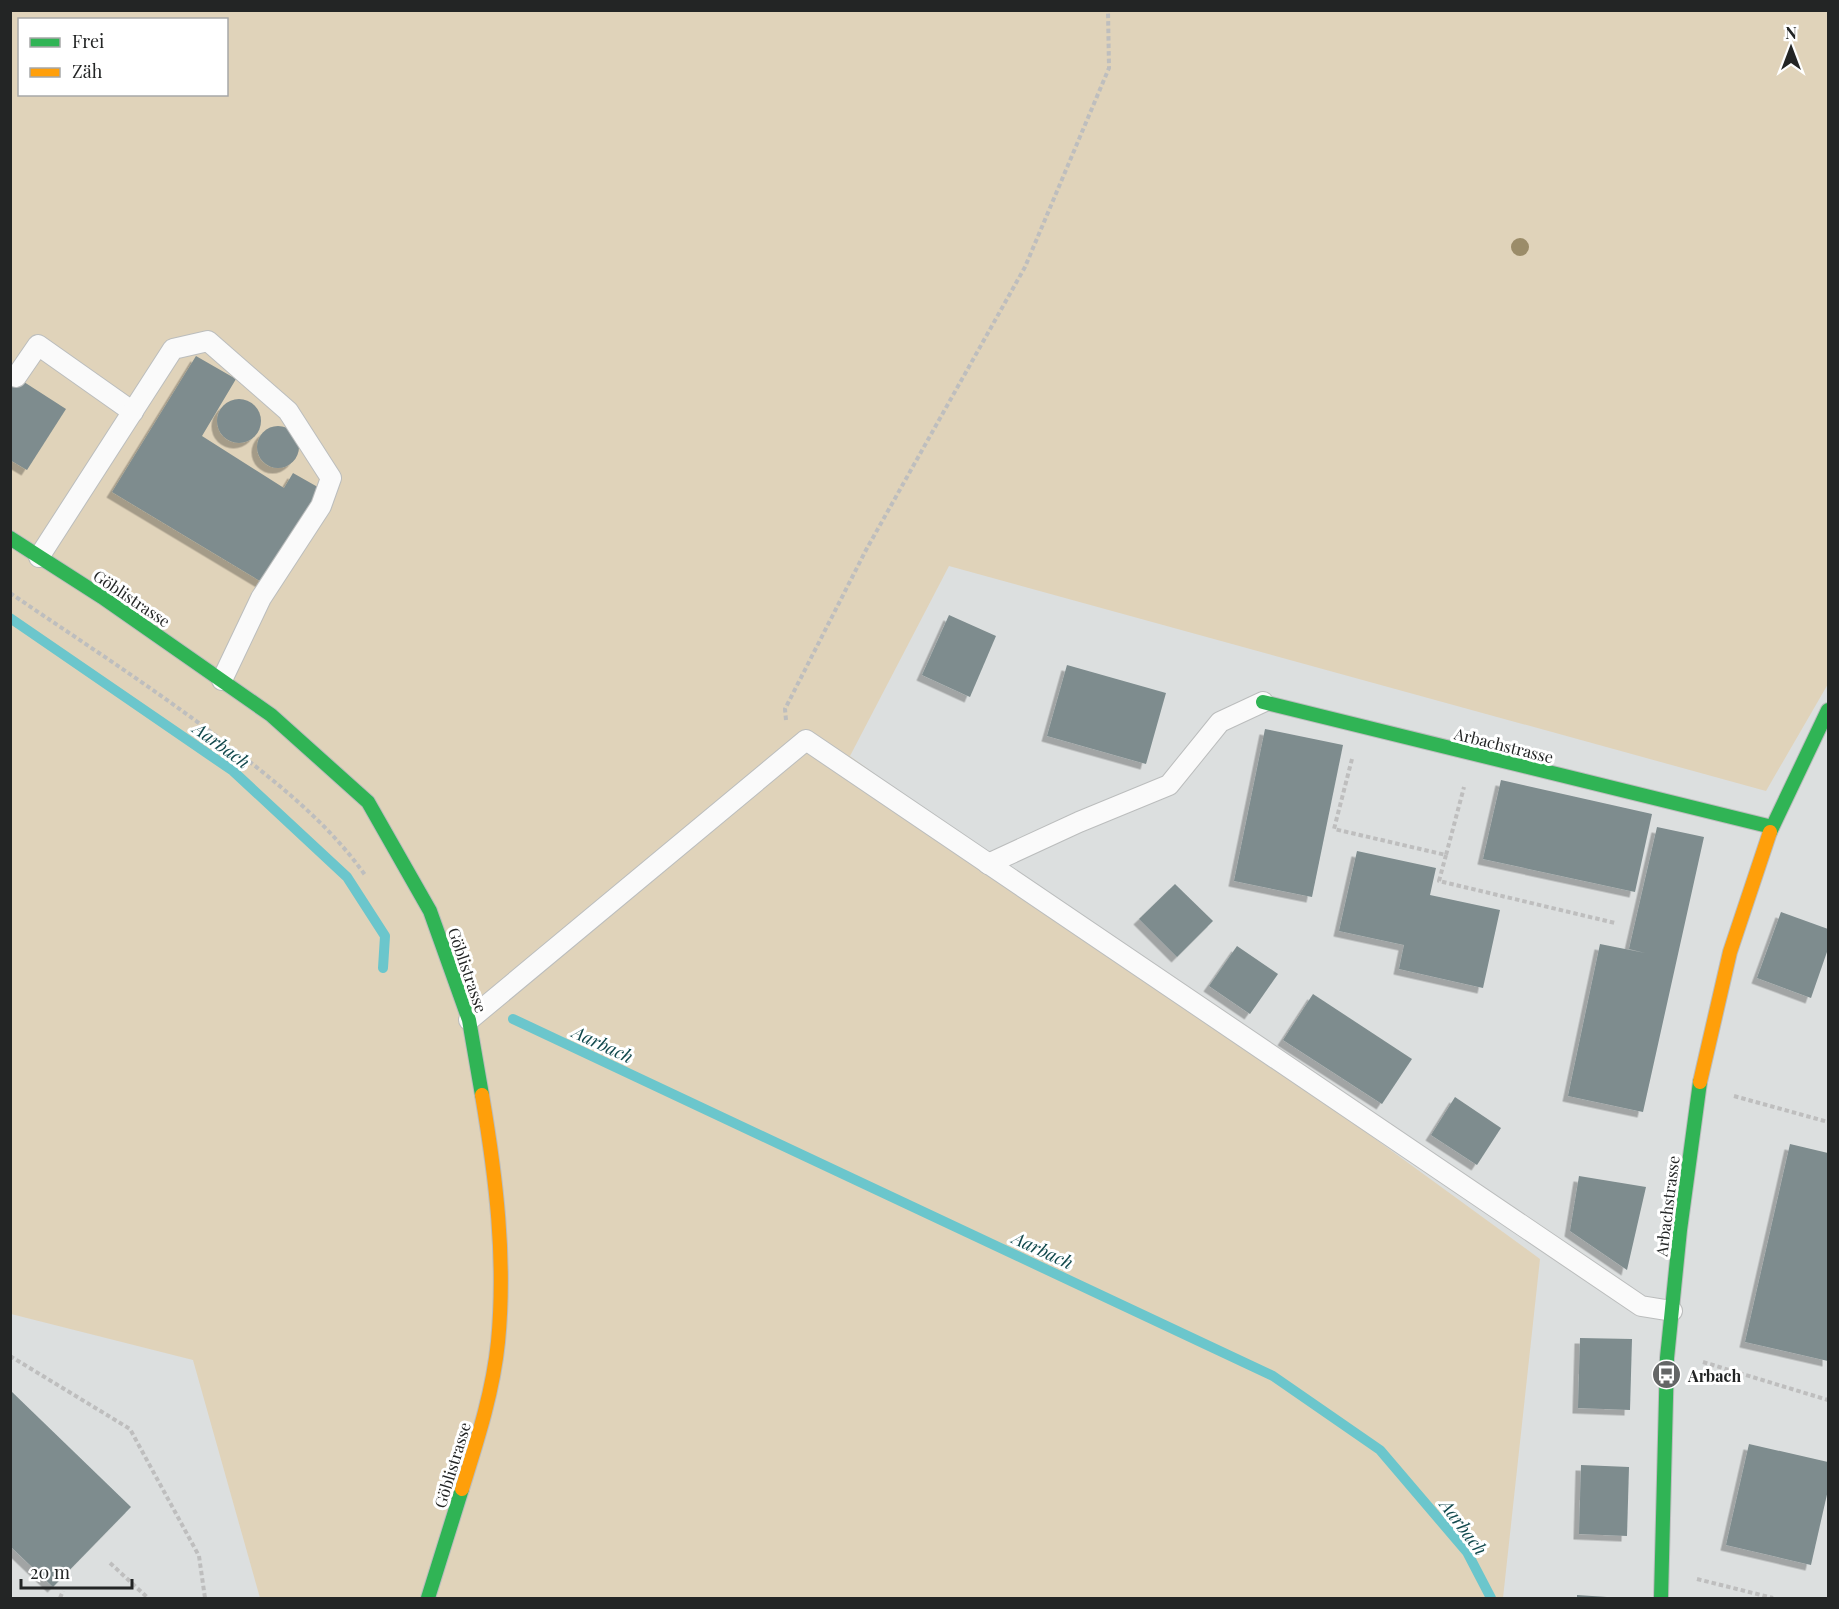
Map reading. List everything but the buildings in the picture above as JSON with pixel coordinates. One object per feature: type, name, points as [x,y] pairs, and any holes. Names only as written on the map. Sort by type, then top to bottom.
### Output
[{"type":"street","name":"Göblistrasse","points":[[10,538],[271,714],[369,802],[430,911],[469,1020],[492,1156],[502,1258],[498,1343],[484,1418],[428,1599]]},
{"type":"street","name":"Arbachstrasse","points":[[1263,702],[1772,827]]},
{"type":"street","name":"Arbachstrasse","points":[[1661,1599],[1667,1358],[1699,1087],[1730,952],[1772,827],[1828,710]]},
{"type":"lane","points":[[39,556],[173,349],[207,341],[288,411],[331,478],[321,506],[261,598],[222,680]]},
{"type":"lane","points":[[16,377],[38,345],[133,412]]},
{"type":"lane","points":[[988,864],[1079,822],[1169,785],[1220,722],[1263,702]]},
{"type":"lane","points":[[469,1020],[806,740],[1641,1306],[1672,1311]]},
{"type":"path","points":[[791,753],[785,709],[866,550],[1025,267],[1109,68],[1108,10]]},
{"type":"path","points":[[10,593],[186,712],[277,784],[348,850],[367,877]]},
{"type":"path","points":[[1360,726],[1334,829],[1446,855]]},
{"type":"path","points":[[1473,754],[1439,881],[1615,923]]},
{"type":"path","points":[[1724,1094],[1828,1122]]},
{"type":"path","points":[[10,1356],[130,1430],[200,1557],[205,1599]]},
{"type":"path","points":[[1700,1361],[1828,1400]]},
{"type":"path","points":[[110,1563],[148,1599]]},
{"type":"path","points":[[1692,1578],[1773,1599]]},
{"type":"path","points":[[60,1599],[63,1591]]},
{"type":"shaded area","points":[[10,11],[1828,11],[1828,684],[1766,791],[949,566],[850,756],[1540,1259],[1503,1598],[260,1598],[193,1360],[11,1314]]},
{"type":"waterway","name":"Aarbach","points":[[10,618],[233,771],[347,877],[385,936],[383,968]]},
{"type":"waterway","name":"Aarbach","points":[[513,1019],[1273,1376],[1380,1450],[1467,1552],[1491,1598]]},
{"type":"traffic: fast","points":[[10,538],[102,597],[271,715],[368,802],[430,911],[469,1020],[482,1095]]},
{"type":"traffic: fast","points":[[1263,702],[1772,827]]},
{"type":"traffic: fast","points":[[1770,832],[1828,710]]},
{"type":"traffic: fast","points":[[1661,1598],[1667,1358],[1680,1230],[1700,1082]]},
{"type":"traffic: fast","points":[[428,1598],[462,1489]]},
{"type":"traffic: slow","points":[[1700,1082],[1730,952],[1770,832]]},
{"type":"traffic: slow","points":[[462,1489],[484,1416],[492,1379],[500,1311],[498,1218],[492,1157],[482,1095]]},
{"type":"place","name":"Arbach","points":[[1667,1375]]}]
